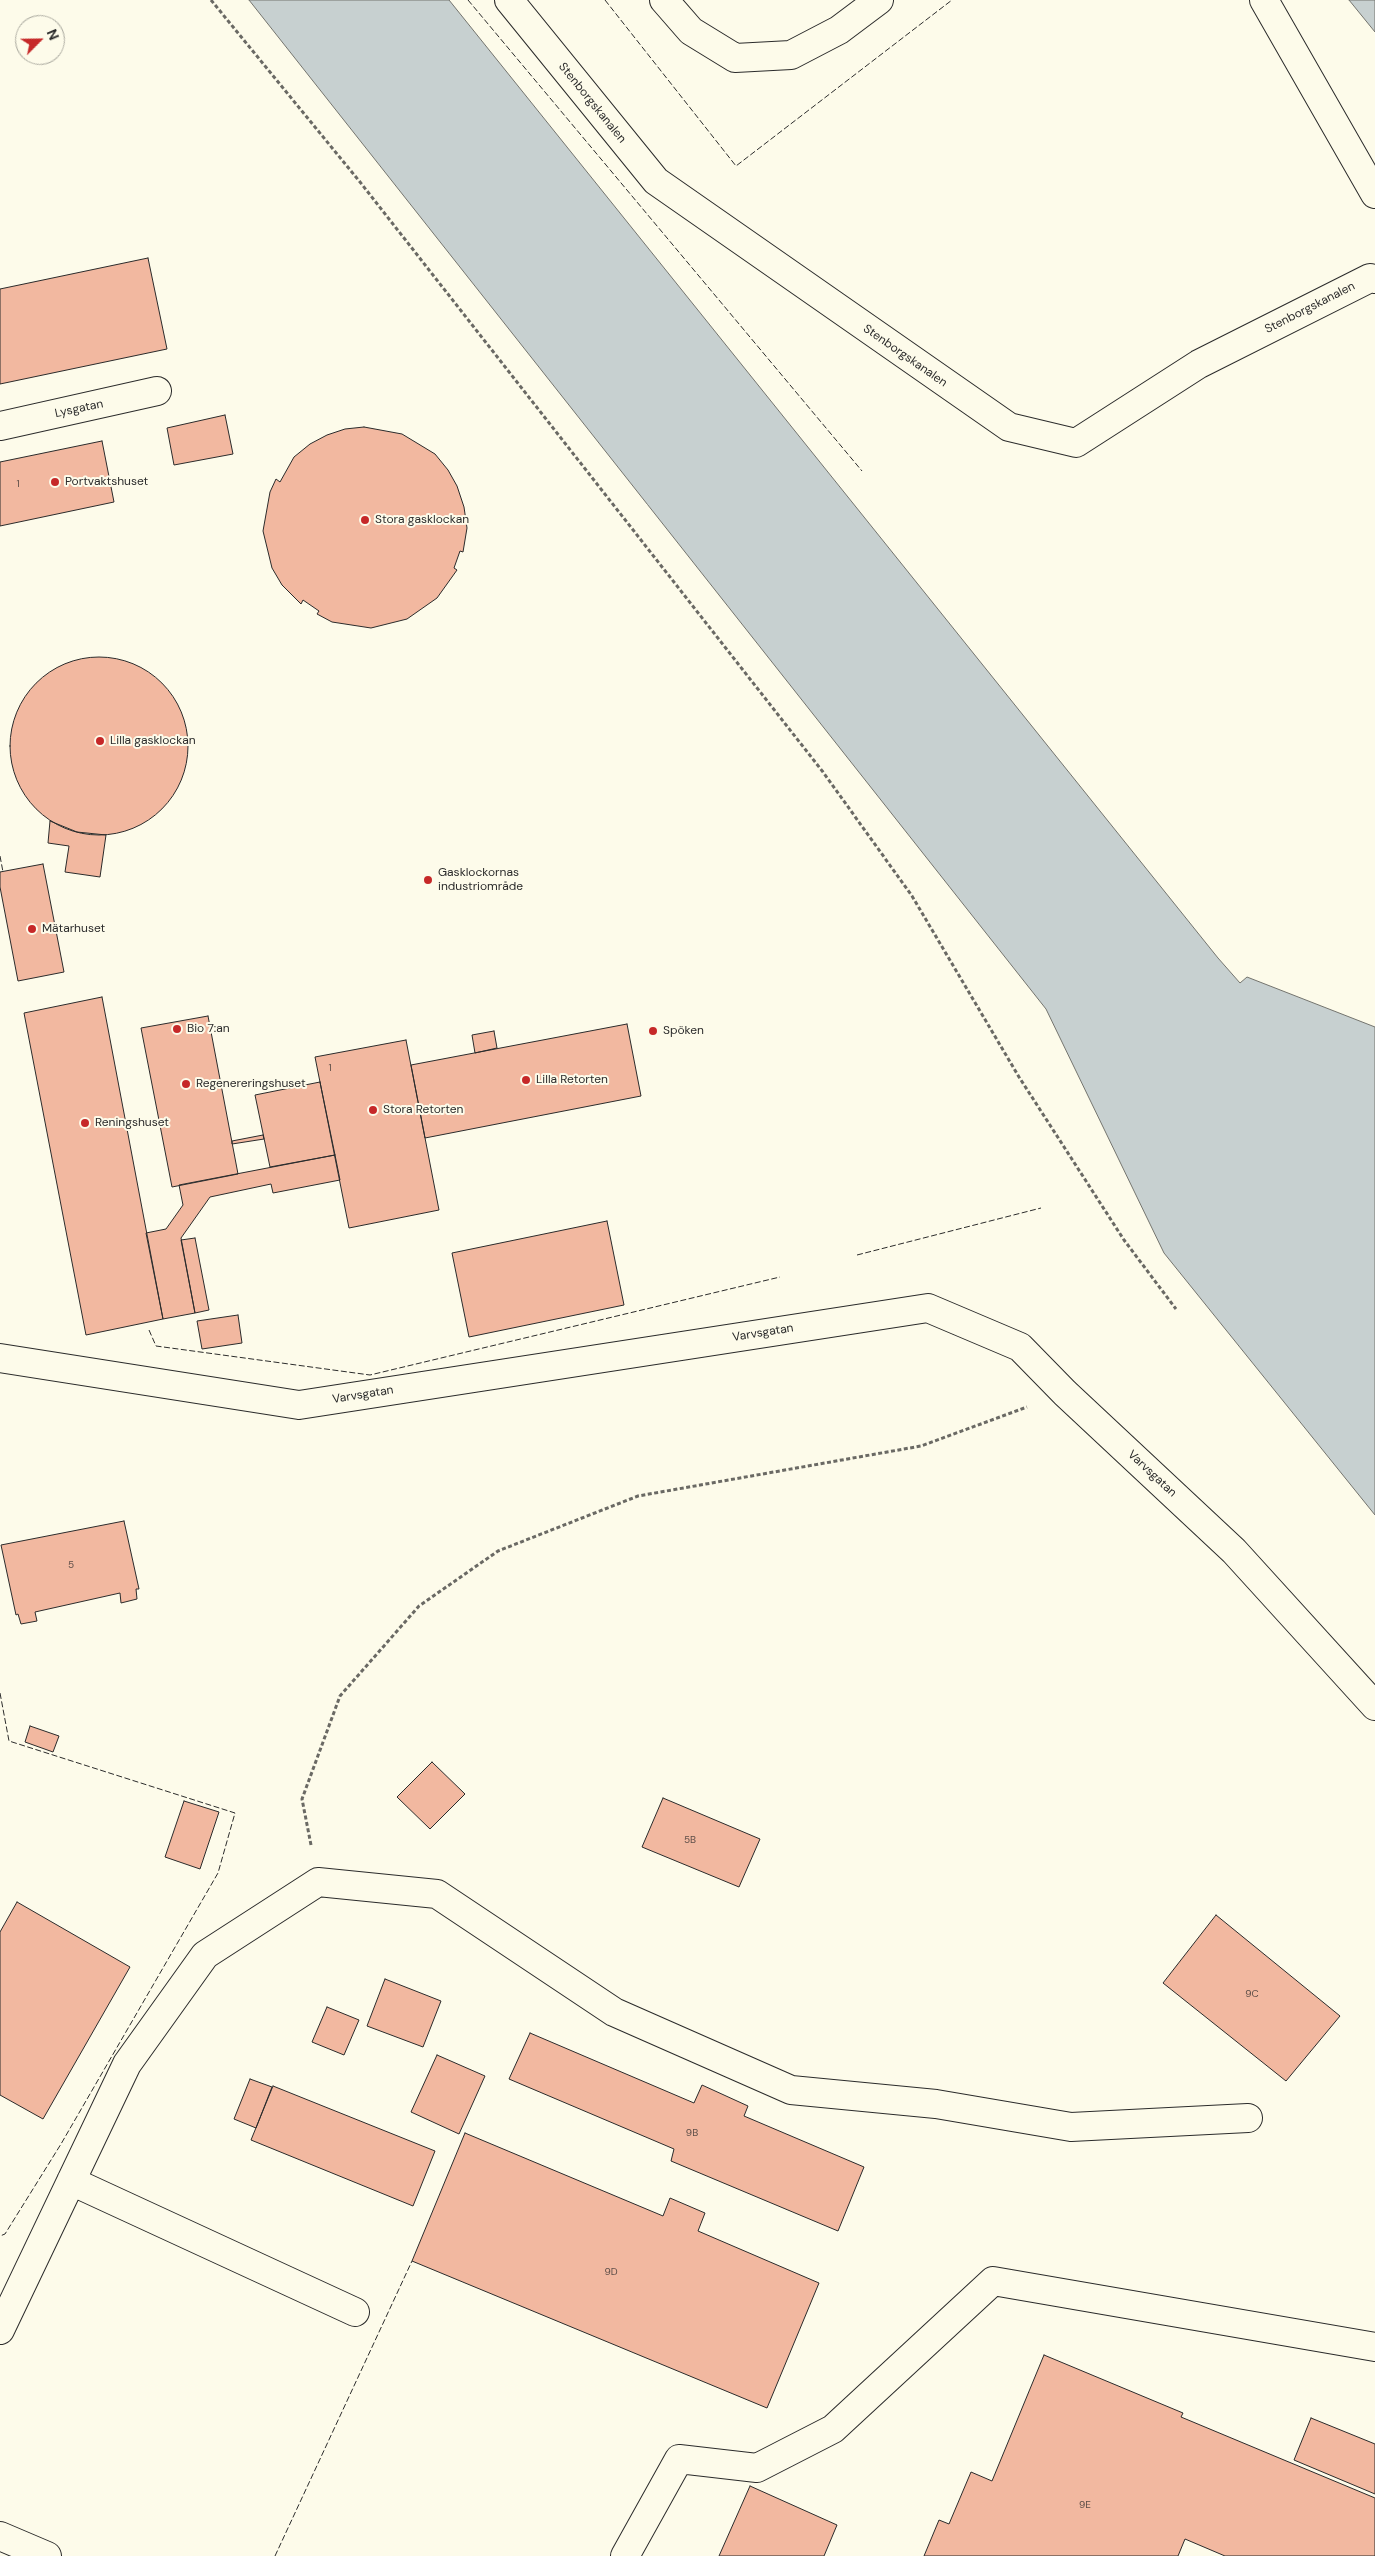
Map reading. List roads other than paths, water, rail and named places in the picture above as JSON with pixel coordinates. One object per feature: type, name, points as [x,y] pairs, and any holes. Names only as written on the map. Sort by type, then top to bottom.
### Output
[{"type":"street","name":"Stenborgskanalen","points":[[510,0],[656,181],[1009,427],[1076,442],[1199,364],[1370,278],[1375,279]]},
{"type":"street","points":[[664,0],[691,31],[735,58],[791,55],[839,30],[879,0]]},
{"type":"street","points":[[1264,0],[1375,194]]},
{"type":"street","name":"Lysgatan","points":[[0,426],[158,391]]},
{"type":"street","name":"Varvsgatan","points":[[0,1358],[299,1405],[928,1308],[1020,1347],[1065,1393],[1234,1551],[1375,1706]]},
{"type":"street","points":[[0,2330],[127,2064],[205,1955],[318,1882],[437,1894],[614,2012],[791,2090],[936,2104],[1071,2127],[1248,2118]]},
{"type":"street","points":[[72,2181],[355,2312]]},
{"type":"street","points":[[625,2556],[679,2459],[757,2468],[834,2430],[993,2281],[1375,2346]]},
{"type":"street","points":[[0,2536],[47,2556]]},
{"type":"place","name":"Portvaktshuset","points":[[55,482]]},
{"type":"place","name":"Stora gasklockan","points":[[365,520]]},
{"type":"place","name":"Lilla gasklockan","points":[[100,741]]},
{"type":"place","name":"Gasklockornas industriområde","points":[[428,880]]},
{"type":"place","name":"Mätarhuset","points":[[32,929]]},
{"type":"place","name":"Bio 7:an","points":[[177,1029]]},
{"type":"place","name":"Spöken","points":[[653,1031]]},
{"type":"place","name":"Lilla Retorten","points":[[526,1080]]},
{"type":"place","name":"Regenereringshuset","points":[[186,1084]]},
{"type":"place","name":"Stora Retorten","points":[[373,1110]]},
{"type":"place","name":"Reningshuset","points":[[85,1123]]}]
